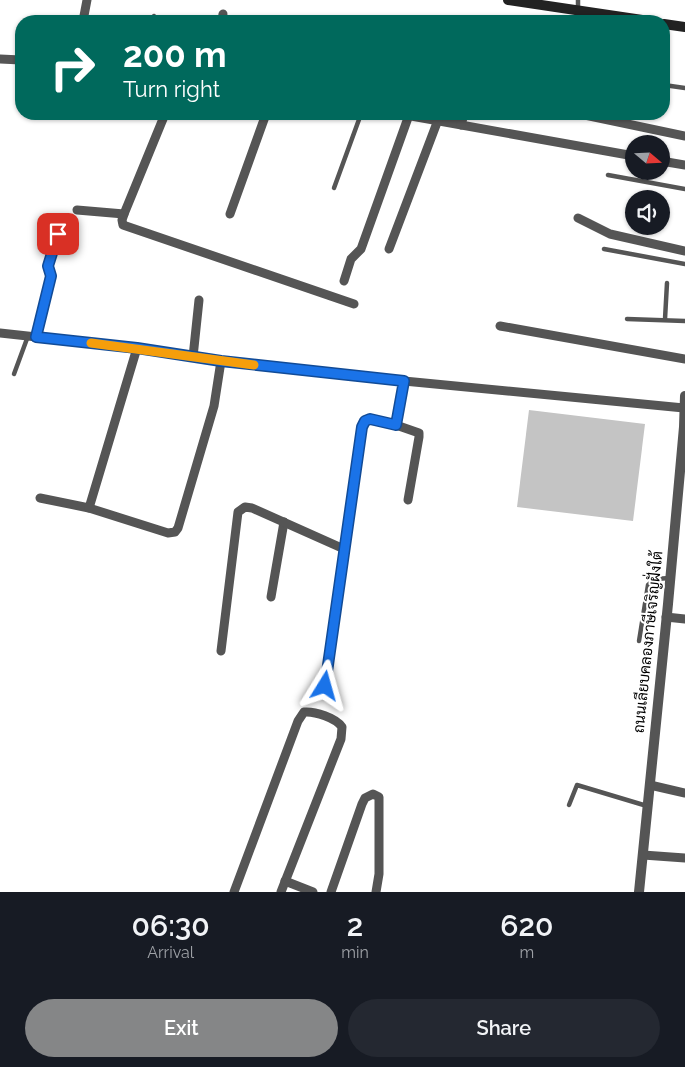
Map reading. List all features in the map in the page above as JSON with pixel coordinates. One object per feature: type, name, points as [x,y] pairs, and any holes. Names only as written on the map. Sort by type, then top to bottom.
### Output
[{"type":"main road","points":[[508,0],[578,5],[622,15]]},
{"type":"main road","points":[[670,25],[685,27]]},
{"type":"street","points":[[84,15],[87,0]]},
{"type":"street","points":[[0,59],[15,60]]},
{"type":"street","points":[[163,120],[124,214],[123,225],[354,304]]},
{"type":"street","points":[[230,214],[264,120]]},
{"type":"street","points":[[344,281],[352,259],[361,249],[403,120]]},
{"type":"street","points":[[389,249],[438,120],[625,154]]},
{"type":"street","points":[[461,125],[462,120]]},
{"type":"street","points":[[609,120],[685,136]]},
{"type":"street","points":[[670,162],[685,165]]},
{"type":"street","points":[[77,210],[124,214]]},
{"type":"street","points":[[578,218],[610,234],[685,252]]},
{"type":"street","points":[[32,336],[51,276],[48,266],[58,234]]},
{"type":"street","points":[[193,357],[198,300]]},
{"type":"street","points":[[500,326],[685,359]]},
{"type":"street","points":[[0,333],[137,348],[221,361],[684,408]]},
{"type":"street","points":[[88,508],[137,348]]},
{"type":"street","points":[[40,498],[88,508],[168,533],[175,532],[178,528],[214,406],[221,361]]},
{"type":"street","points":[[396,425],[404,381]]},
{"type":"street","name":"ถนนเลียบคลองภาษีเจริญฝั่งใต้","points":[[639,892],[670,578],[685,396]]},
{"type":"street","points":[[325,686],[362,427],[365,421],[370,419],[419,433],[408,500]]},
{"type":"street","points":[[221,651],[238,512],[245,507],[252,508],[344,549]]},
{"type":"street","points":[[272,597],[284,522]]},
{"type":"street","points":[[666,617],[685,619]]},
{"type":"street","points":[[234,892],[298,721],[304,712],[309,712],[336,720],[342,727],[341,738],[281,892]]},
{"type":"street","points":[[650,785],[685,794]]},
{"type":"street","points":[[330,892],[362,804],[365,798],[373,794],[378,797],[379,805],[379,874],[376,892]]},
{"type":"street","points":[[643,855],[685,858]]},
{"type":"street","points":[[285,881],[313,892]]},
{"type":"lane","points":[[670,86],[685,88]]},
{"type":"lane","points":[[334,188],[359,120]]},
{"type":"lane","points":[[608,175],[685,189]]},
{"type":"lane","points":[[604,249],[685,264]]},
{"type":"lane","points":[[665,319],[667,283]]},
{"type":"lane","points":[[627,319],[685,321]]},
{"type":"lane","points":[[14,374],[32,336]]},
{"type":"lane","points":[[639,641],[648,585],[655,579],[670,578]]},
{"type":"lane","points":[[570,805],[577,785],[647,806]]},
{"type":"building","points":[[529,410],[645,424],[633,521],[517,507]]},
{"type":"slow traffic","points":[[91,343],[254,365]]},
{"type":"route","points":[[58,234],[48,266],[51,276],[36,337],[137,348],[221,361],[404,381],[396,425],[370,419],[365,421],[362,427],[325,686]]}]
